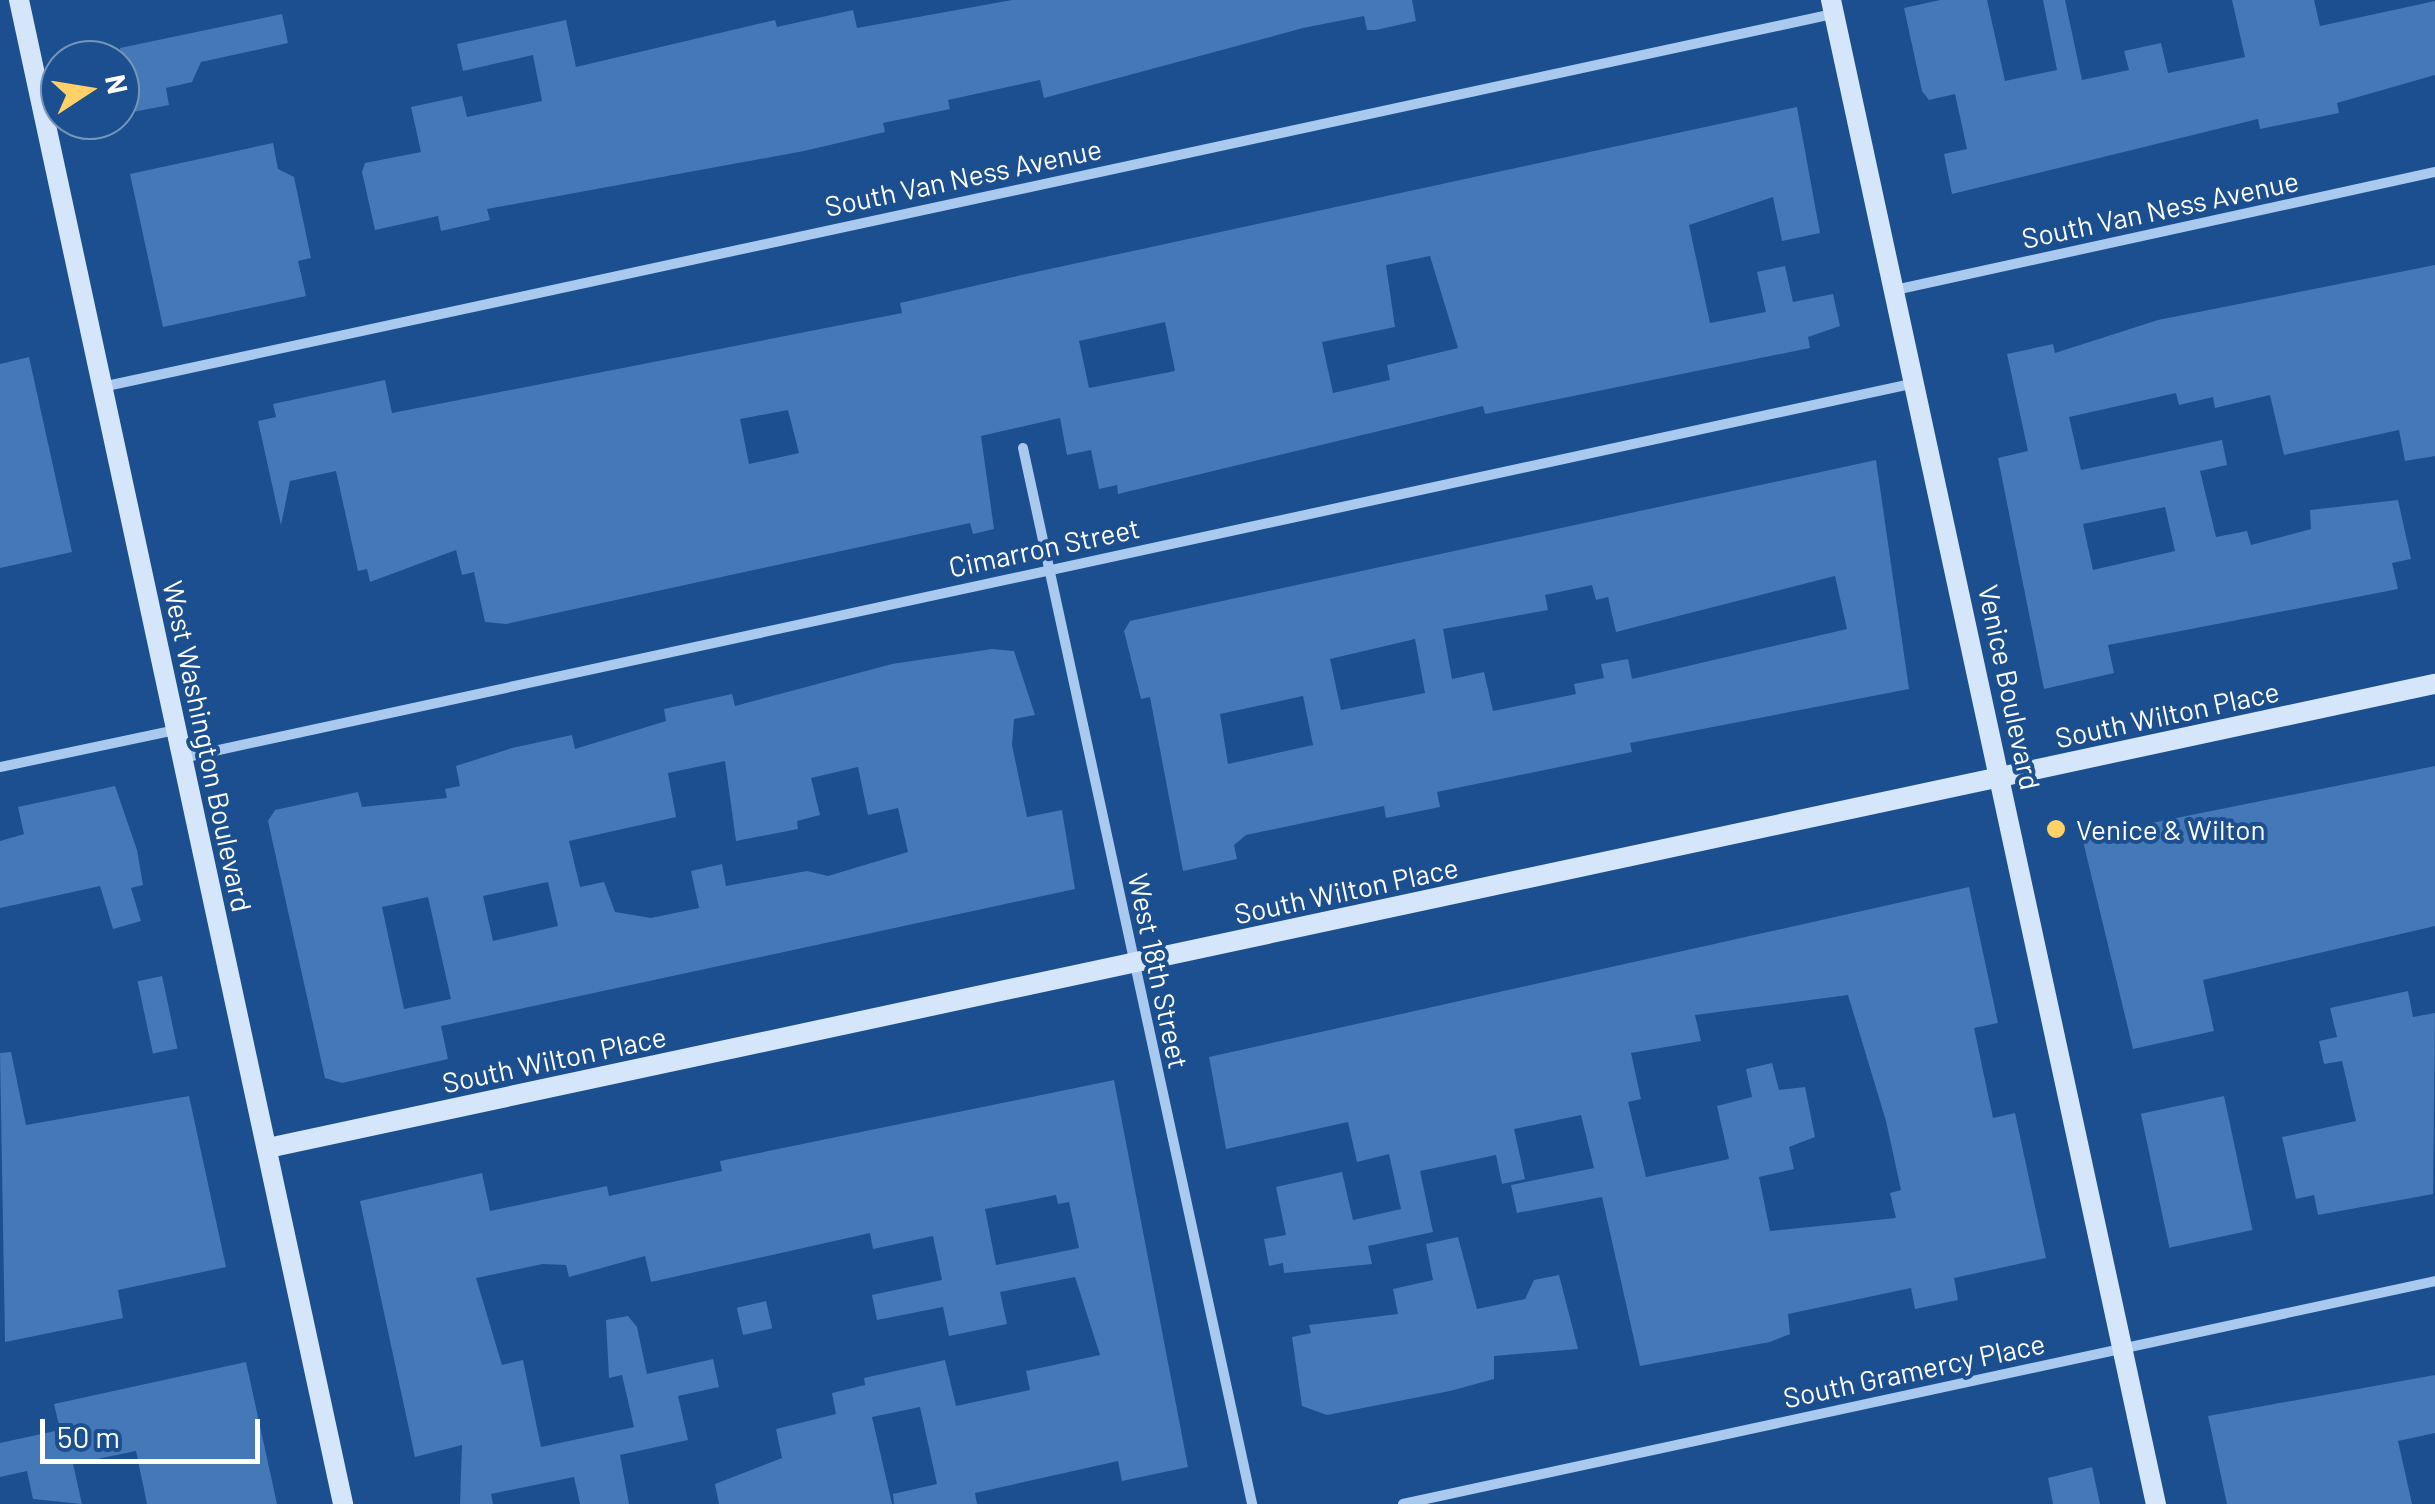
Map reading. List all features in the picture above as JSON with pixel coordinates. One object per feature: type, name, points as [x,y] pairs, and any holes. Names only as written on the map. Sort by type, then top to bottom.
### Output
[{"type":"main road","name":"West Washington Boulevard","points":[[19,0],[342,1504]]},
{"type":"main road","name":"Venice Boulevard","points":[[1833,7],[2156,1504]]},
{"type":"main road","name":"South Wilton Place","points":[[268,1148],[2435,684]]},
{"type":"street","name":"South Van Ness Avenue","points":[[102,387],[1833,7]]},
{"type":"street","name":"South Van Ness Avenue","points":[[1896,290],[2435,172]]},
{"type":"street","name":"Cimarron Street","points":[[182,758],[1916,382]]},
{"type":"street","name":"West 18th Street","points":[[1023,448],[1252,1504]]},
{"type":"street","points":[[0,767],[176,730]]},
{"type":"street","name":"South Gramercy Place","points":[[1403,1504],[2435,1281]]},
{"type":"building","points":[[1012,0],[1412,0],[1416,21],[1367,30],[1364,16],[1303,28],[1044,98],[1040,80],[948,100],[950,109],[883,123],[885,132],[804,151],[487,209],[490,220],[441,231],[438,216],[375,230],[362,172],[365,163],[421,152],[411,107],[462,96],[467,117],[542,101],[533,55],[463,71],[457,44],[566,20],[576,67],[775,20],[777,27],[853,10],[857,28]]},
{"type":"building","points":[[1940,0],[1987,0],[2005,81],[2057,70],[2043,0],[2065,0],[2082,80],[2129,70],[2124,51],[2161,43],[2168,73],[2245,57],[2232,0],[2314,0],[2320,26],[2435,1],[2435,75],[2337,103],[2339,113],[2260,129],[2258,119],[1952,194],[1944,154],[1967,149],[1955,94],[1929,100],[1922,91],[1904,8]]},
{"type":"building","points":[[282,14],[288,43],[201,62],[192,82],[166,88],[169,105],[140,111],[140,44]]},
{"type":"building","points":[[1797,107],[1820,233],[1782,241],[1773,197],[1689,225],[1710,323],[1766,312],[1757,272],[1785,266],[1793,302],[1833,294],[1840,326],[1808,337],[1810,348],[1485,414],[1483,406],[1118,494],[1117,485],[1099,489],[1091,450],[1067,455],[1060,418],[981,436],[994,529],[973,534],[970,523],[506,624],[485,622],[474,572],[462,575],[456,550],[370,582],[367,569],[358,571],[336,471],[290,481],[281,525],[258,421],[276,417],[273,404],[385,380],[392,413],[902,313],[900,303]],"holes":[[[1430,256],[1458,348],[1387,365],[1390,380],[1333,393],[1322,342],[1395,327],[1386,265]],[[1165,322],[1175,371],[1089,388],[1079,341]],[[788,410],[799,453],[749,464],[740,419]]]},
{"type":"building","points":[[273,143],[278,169],[294,177],[311,258],[298,261],[306,296],[163,327],[130,174]]},
{"type":"building","points":[[2435,265],[2435,456],[2405,461],[2399,430],[2284,455],[2270,395],[2215,408],[2213,397],[2179,405],[2176,393],[2069,417],[2081,470],[2222,440],[2227,465],[2200,471],[2216,537],[2247,531],[2251,545],[2311,529],[2310,510],[2398,500],[2411,559],[2392,563],[2398,589],[2108,645],[2114,673],[2044,689],[1998,458],[2028,451],[2007,354],[2053,344],[2055,353],[2158,320]],"holes":[[[2165,507],[2175,551],[2093,570],[2083,524]]]},
{"type":"building","points":[[29,357],[72,552],[0,568],[0,364]]},
{"type":"building","points":[[1876,460],[1909,689],[1630,743],[1632,752],[1437,792],[1440,807],[1386,818],[1384,806],[1246,835],[1234,845],[1237,859],[1183,871],[1150,697],[1141,699],[1124,631],[1130,621]],"holes":[[[1835,576],[1847,629],[1632,679],[1628,659],[1601,664],[1604,678],[1574,684],[1576,694],[1493,711],[1484,672],[1452,679],[1443,629],[1548,610],[1545,595],[1592,585],[1596,600],[1608,597],[1616,632]],[[1415,639],[1425,693],[1341,710],[1330,659]],[[1303,696],[1313,745],[1228,764],[1220,714]]]},
{"type":"building","points":[[992,649],[1014,651],[1035,715],[1014,719],[1012,745],[1027,817],[1062,810],[1075,889],[441,1026],[448,1059],[342,1083],[325,1078],[268,821],[275,810],[358,792],[362,807],[447,798],[445,789],[460,786],[456,766],[512,748],[572,735],[575,749],[666,721],[664,709],[732,694],[735,706],[892,664]],"holes":[[[725,761],[736,841],[798,829],[797,821],[820,815],[811,778],[858,767],[868,815],[898,808],[908,852],[828,876],[807,871],[726,886],[722,864],[691,871],[699,908],[651,918],[615,912],[604,882],[580,887],[569,841],[676,817],[668,773]],[[548,882],[558,926],[493,941],[483,896]],[[428,897],[451,999],[404,1009],[382,907]]]},
{"type":"building","points":[[2435,766],[2435,926],[2203,980],[2214,1031],[2133,1049],[2082,837]]},
{"type":"building","points":[[115,786],[137,850],[143,885],[131,888],[141,921],[113,929],[100,886],[0,908],[0,841],[24,834],[18,807]]},
{"type":"building","points":[[1969,887],[1998,1023],[1974,1028],[1993,1118],[2015,1113],[2046,1258],[1954,1278],[1958,1300],[1915,1309],[1911,1288],[1788,1314],[1790,1334],[1770,1342],[1640,1366],[1602,1197],[1517,1213],[1511,1185],[1594,1168],[1581,1115],[1514,1129],[1525,1179],[1502,1184],[1496,1155],[1420,1171],[1433,1232],[1368,1246],[1372,1264],[1284,1273],[1283,1263],[1269,1266],[1264,1239],[1286,1235],[1276,1187],[1342,1172],[1353,1220],[1401,1209],[1389,1154],[1357,1162],[1348,1122],[1226,1149],[1209,1057]],"holes":[[[1848,995],[1886,1121],[1901,1190],[1890,1193],[1896,1218],[1770,1231],[1759,1177],[1794,1169],[1789,1147],[1815,1137],[1805,1087],[1779,1090],[1772,1063],[1746,1069],[1752,1097],[1717,1106],[1729,1159],[1646,1177],[1628,1102],[1641,1099],[1631,1053],[1701,1041],[1695,1015]]]},
{"type":"building","points":[[162,976],[177,1048],[153,1054],[138,981]]},
{"type":"building","points":[[2408,991],[2413,1017],[2435,1013],[2433,1194],[2318,1215],[2314,1195],[2296,1199],[2282,1137],[2356,1121],[2342,1061],[2324,1064],[2319,1041],[2337,1037],[2330,1008]]},
{"type":"building","points":[[11,1052],[26,1125],[189,1096],[226,1267],[118,1290],[123,1318],[5,1342],[0,1053]]},
{"type":"building","points":[[1114,1080],[1188,1467],[1122,1481],[1118,1461],[975,1493],[977,1504],[894,1504],[893,1494],[937,1484],[920,1407],[872,1417],[892,1504],[719,1504],[715,1484],[782,1458],[776,1429],[836,1414],[832,1393],[865,1385],[864,1378],[945,1360],[956,1406],[1030,1390],[1026,1371],[1100,1355],[1075,1277],[1000,1292],[1007,1324],[949,1336],[943,1307],[877,1320],[872,1295],[942,1280],[933,1236],[873,1249],[870,1233],[651,1282],[645,1256],[569,1277],[566,1265],[543,1264],[476,1278],[502,1365],[523,1360],[541,1447],[634,1427],[622,1375],[609,1378],[606,1320],[628,1316],[637,1327],[647,1374],[713,1359],[719,1387],[678,1396],[688,1440],[620,1455],[629,1504],[580,1504],[574,1477],[491,1494],[493,1504],[460,1504],[462,1445],[415,1457],[360,1201],[482,1173],[490,1211],[607,1186],[609,1196],[722,1171],[720,1161]],"holes":[[[1056,1195],[1058,1204],[1069,1202],[1079,1248],[996,1265],[985,1209]]]},
{"type":"building","points":[[2224,1096],[2252,1230],[2169,1248],[2141,1114]]},
{"type":"building","points":[[1458,1237],[1477,1309],[1525,1299],[1534,1280],[1559,1275],[1578,1349],[1494,1356],[1494,1379],[1450,1391],[1327,1415],[1302,1406],[1292,1337],[1311,1333],[1309,1325],[1398,1314],[1393,1289],[1433,1280],[1426,1244]]},
{"type":"building","points":[[766,1301],[772,1328],[743,1335],[737,1308]]},
{"type":"building","points":[[246,1362],[277,1504],[147,1504],[136,1451],[73,1464],[82,1504],[33,1499],[27,1471],[0,1477],[0,1443],[60,1430],[54,1404]]},
{"type":"building","points":[[2435,1375],[2435,1433],[2398,1441],[2412,1504],[2227,1504],[2208,1416]]},
{"type":"building","points":[[2092,1467],[2100,1504],[2053,1504],[2048,1478]]},
{"type":"place","name":"Venice & Wilton","points":[[2056,829]]}]
